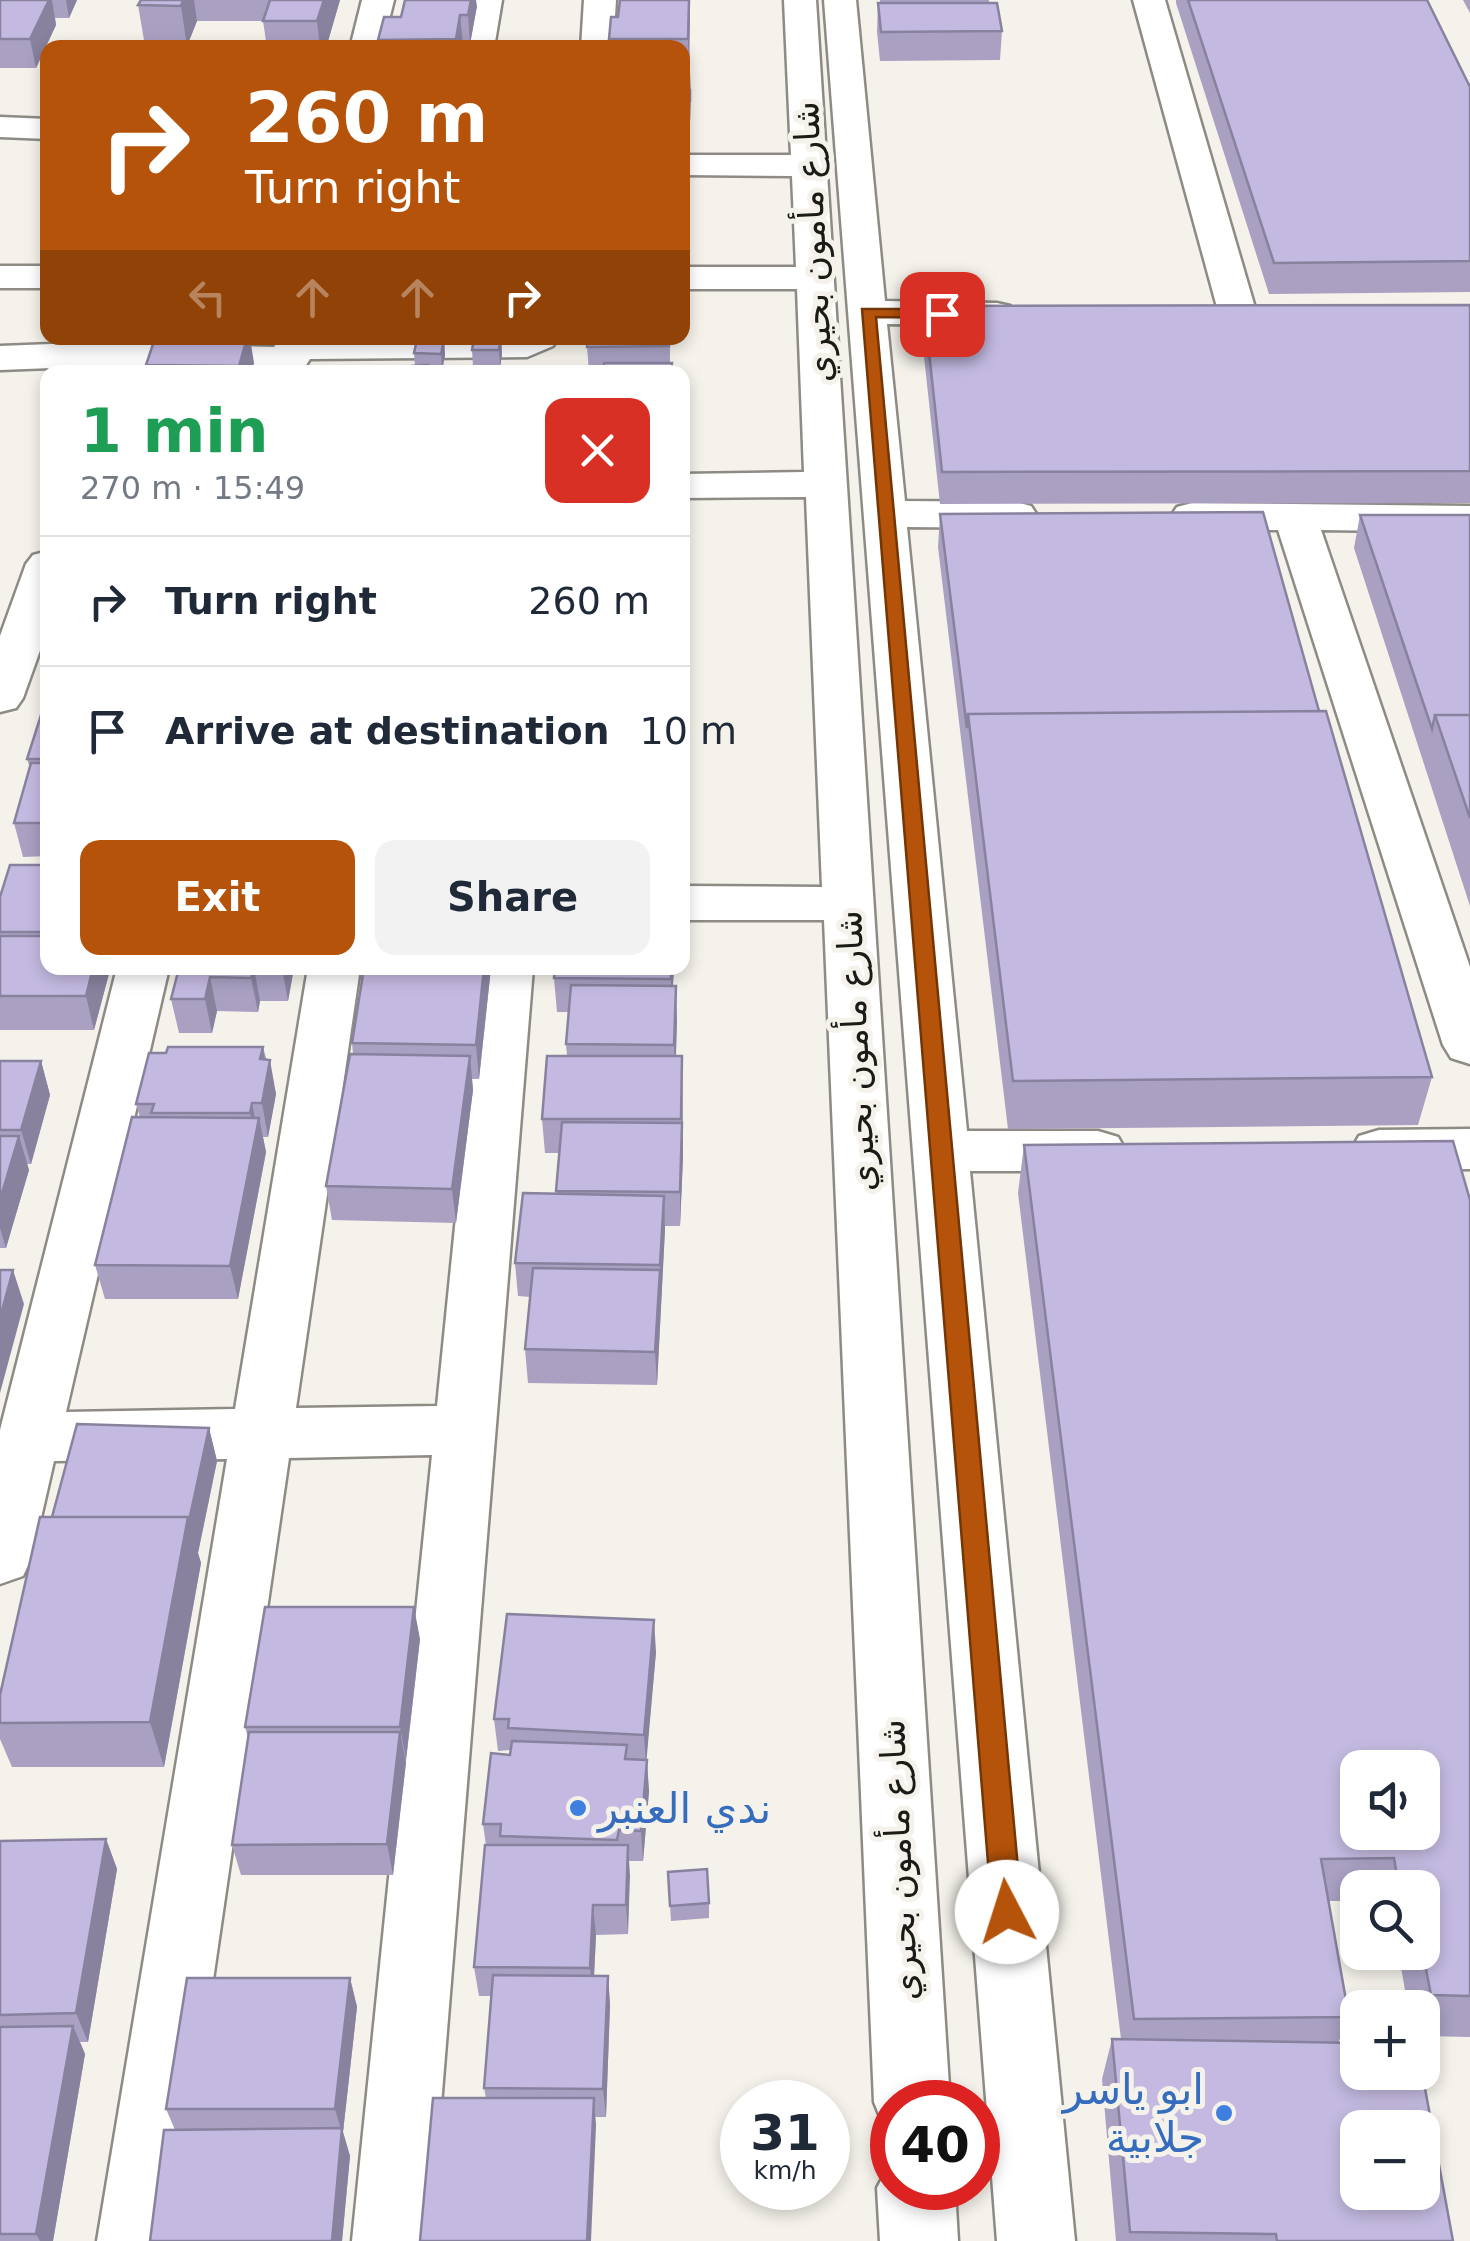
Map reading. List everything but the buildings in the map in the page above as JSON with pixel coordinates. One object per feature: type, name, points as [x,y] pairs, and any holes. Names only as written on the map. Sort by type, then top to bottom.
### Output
[{"type":"street","points":[[368,40],[378,0]]},
{"type":"street","points":[[479,40],[486,0]]},
{"type":"street","points":[[597,40],[600,0]]},
{"type":"street","name":"شارع مأمون بحيري","points":[[800,0],[911,2080]]},
{"type":"street","name":"شارع مأمون بحيري","points":[[840,0],[1036,2241]]},
{"type":"street","points":[[1150,0],[1239,318]]},
{"type":"street","points":[[0,127],[40,129]]},
{"type":"street","points":[[690,164],[808,166]]},
{"type":"street","points":[[0,277],[40,277]]},
{"type":"street","points":[[690,278],[814,278]]},
{"type":"street","points":[[868,312],[1024,314]]},
{"type":"street","points":[[1200,317],[1278,318]]},
{"type":"street","points":[[0,358],[292,354],[397,345]]},
{"type":"street","points":[[690,486],[825,484]]},
{"type":"street","points":[[884,514],[1060,515]]},
{"type":"street","points":[[1158,516],[1470,519]]},
{"type":"street","points":[[1295,518],[1470,1044]]},
{"type":"street","points":[[0,698],[40,586]]},
{"type":"street","points":[[690,903],[848,904]]},
{"type":"street","points":[[0,1557],[141,975]]},
{"type":"street","points":[[136,2241],[333,975]]},
{"type":"street","points":[[391,2241],[506,975]]},
{"type":"street","points":[[1333,1150],[1470,1150]]},
{"type":"street","points":[[941,1152],[1156,1151]]},
{"type":"street","points":[[29,1437],[465,1430]]},
{"type":"street","points":[[917,2210],[919,2241]]},
{"type":"place","name":"ندي العنبر","points":[[578,1808]]},
{"type":"place","name":"ابو ياسر جلابية","points":[[1224,2113]]},
{"type":"route","points":[[942,314],[868,312],[1007,1912]]}]
